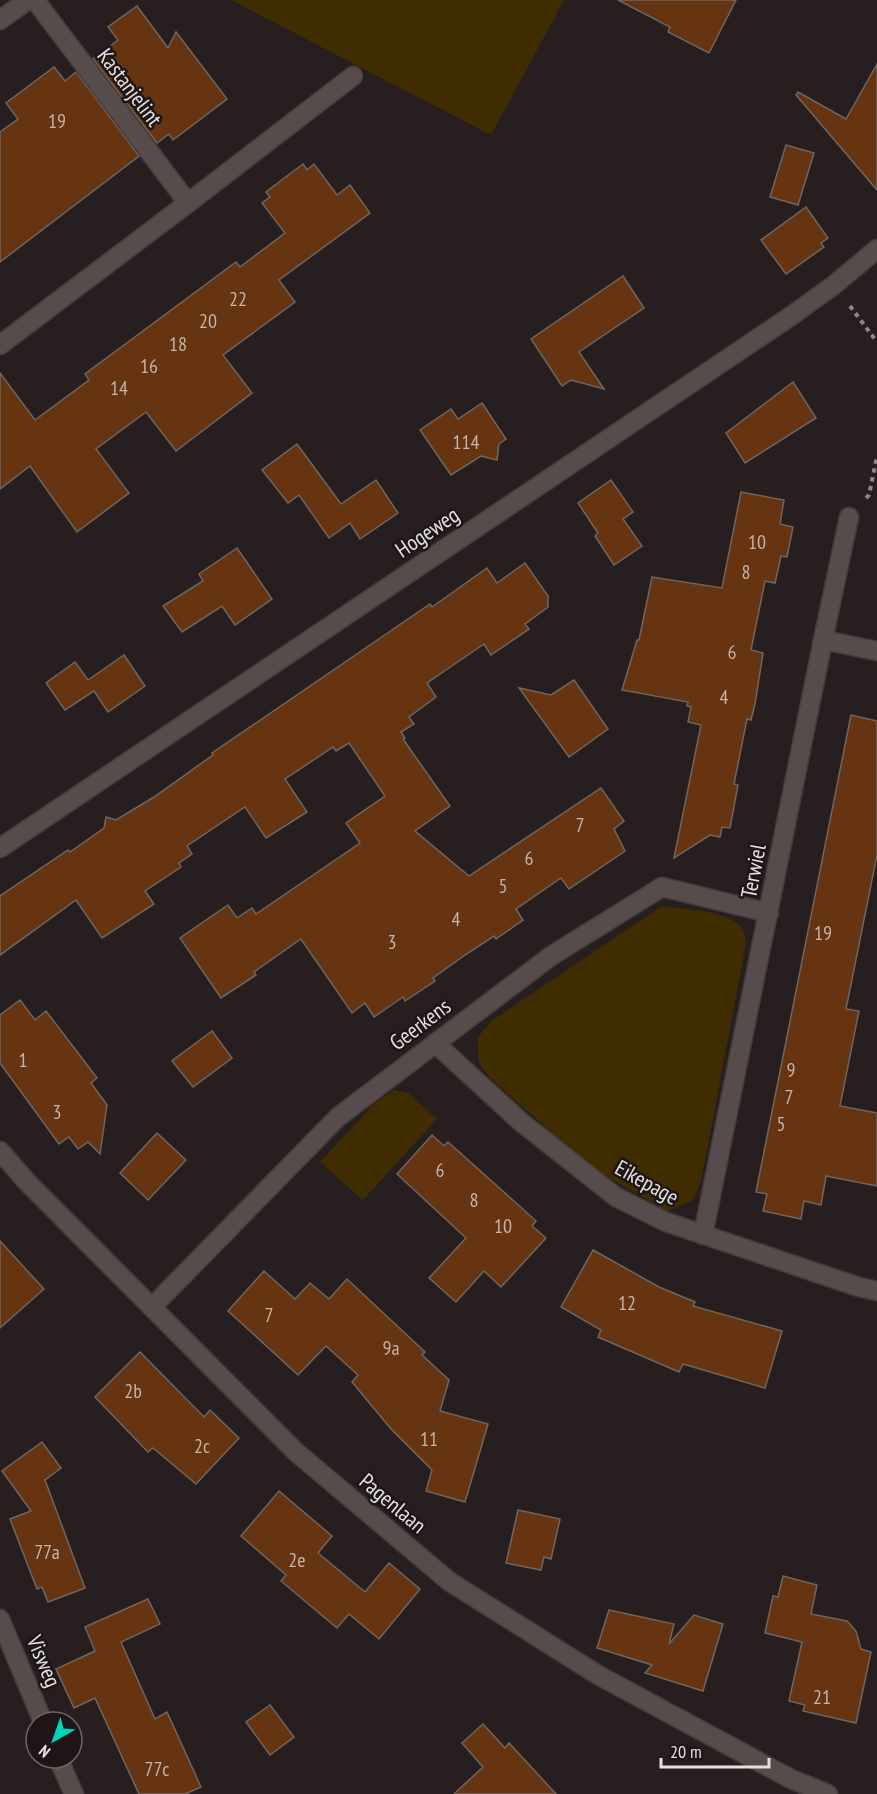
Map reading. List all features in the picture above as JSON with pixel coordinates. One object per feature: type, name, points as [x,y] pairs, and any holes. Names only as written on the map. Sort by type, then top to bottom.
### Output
[{"type":"street","points":[[0,20],[28,0]]},
{"type":"street","name":"Kastanjelint","points":[[35,0],[188,203]]},
{"type":"street","points":[[0,345],[353,76]]},
{"type":"street","name":"Hogeweg","points":[[0,848],[791,316],[834,285],[877,249]]},
{"type":"street","name":"Terwiel","points":[[703,1235],[849,517]]},
{"type":"street","points":[[823,640],[877,651]]},
{"type":"street","name":"Geerkens","points":[[153,1306],[338,1116],[551,956],[662,886],[769,914]]},
{"type":"street","name":"Eikepage","points":[[435,1043],[521,1122],[616,1197],[666,1222],[877,1291]]},
{"type":"street","name":"Pagenlaan","points":[[0,1152],[296,1452],[450,1582],[598,1675],[791,1779],[828,1794]]},
{"type":"street","name":"Visweg","points":[[0,1619],[38,1710]]},
{"type":"street","points":[[63,1770],[74,1794]]},
{"type":"path","points":[[834,285],[877,342]]},
{"type":"path","points":[[849,517],[868,495],[877,456]]},
{"type":"shaded area","points":[[231,0],[564,0],[491,135]]},
{"type":"shaded area","points":[[662,906],[718,914],[729,918],[743,930],[746,944],[701,1182],[692,1201],[667,1211],[592,1168],[490,1078],[479,1063],[478,1049],[478,1037],[490,1022]]},
{"type":"shaded area","points":[[394,1090],[408,1093],[437,1119],[363,1200],[320,1162],[375,1103]]},
{"type":"building","points":[[618,0],[736,0],[709,53],[668,32],[670,27]]},
{"type":"building","points":[[137,6],[168,48],[176,32],[227,99],[173,140],[169,134],[157,143],[93,59],[118,40],[108,27]]},
{"type":"building","points":[[877,64],[877,190],[796,95],[798,92],[846,119]]},
{"type":"building","points":[[54,67],[65,81],[76,72],[139,156],[0,262],[0,132],[18,119],[6,103]]},
{"type":"building","points":[[786,145],[814,153],[798,205],[770,197]]},
{"type":"building","points":[[303,164],[307,170],[314,164],[337,195],[350,185],[370,213],[279,280],[295,302],[223,355],[252,393],[176,451],[146,412],[96,449],[129,493],[77,532],[30,466],[0,489],[0,373],[35,420],[89,380],[85,374],[236,262],[240,267],[285,233],[262,203],[270,197],[266,192]]},
{"type":"building","points":[[806,207],[828,238],[821,243],[824,247],[786,274],[761,240]]},
{"type":"building","points":[[623,276],[644,308],[579,352],[604,389],[571,380],[562,386],[531,339]]},
{"type":"building","points":[[793,382],[816,418],[745,463],[726,433]]},
{"type":"building","points":[[482,403],[506,439],[499,444],[497,460],[481,456],[451,475],[420,430],[451,409],[458,419]]},
{"type":"building","points":[[297,444],[341,504],[376,480],[398,513],[360,539],[350,523],[329,538],[299,495],[288,503],[262,470]]},
{"type":"building","points":[[611,480],[633,512],[623,519],[642,546],[614,565],[595,536],[598,533],[578,503]]},
{"type":"building","points":[[741,492],[784,500],[780,524],[793,527],[787,557],[781,556],[775,583],[765,581],[751,650],[763,653],[755,704],[751,720],[747,719],[734,784],[738,785],[730,828],[722,827],[720,837],[710,835],[674,858],[701,725],[688,722],[691,707],[687,706],[688,702],[622,690],[637,640],[639,640],[652,577],[722,588]]},
{"type":"building","points":[[237,548],[272,599],[235,625],[222,606],[182,632],[163,606],[203,581],[199,574]]},
{"type":"building","points":[[525,563],[548,596],[548,607],[525,624],[529,629],[491,655],[484,644],[427,683],[436,697],[409,717],[414,724],[401,732],[405,738],[403,739],[450,806],[415,831],[469,876],[601,788],[624,821],[614,829],[625,851],[569,889],[561,878],[516,909],[523,920],[496,939],[494,936],[465,955],[433,978],[435,981],[405,1001],[403,997],[374,1017],[365,1003],[352,1013],[301,939],[254,972],[256,975],[221,998],[180,938],[228,905],[237,918],[252,908],[256,914],[360,843],[346,823],[385,796],[349,743],[336,751],[333,747],[285,779],[307,812],[266,838],[245,807],[187,846],[192,854],[179,863],[181,867],[145,891],[154,904],[102,938],[76,900],[0,955],[0,896],[104,828],[106,817],[116,820],[154,797],[213,755],[212,753],[430,604],[432,607],[487,568],[497,583]]},
{"type":"building","points":[[124,655],[145,686],[108,712],[94,691],[65,710],[46,683],[75,662],[88,680]]},
{"type":"building","points":[[574,680],[608,729],[569,757],[519,688],[551,695]]},
{"type":"building","points":[[851,715],[877,721],[877,855],[846,1009],[859,1011],[840,1106],[877,1113],[877,1186],[826,1176],[821,1205],[804,1201],[801,1219],[763,1211],[767,1194],[756,1192]]},
{"type":"building","points":[[20,1000],[35,1020],[46,1011],[97,1078],[91,1083],[107,1105],[100,1154],[88,1142],[78,1149],[69,1137],[59,1144],[0,1063],[0,1015]]},
{"type":"building","points":[[212,1031],[232,1058],[193,1087],[172,1061]]},
{"type":"building","points":[[157,1133],[186,1160],[148,1200],[120,1173]]},
{"type":"building","points":[[432,1135],[444,1146],[448,1142],[514,1201],[536,1221],[532,1226],[546,1238],[501,1287],[484,1271],[456,1302],[429,1278],[466,1238],[397,1174]]},
{"type":"building","points":[[0,1241],[44,1289],[0,1328]]},
{"type":"building","points":[[593,1250],[659,1287],[695,1302],[693,1306],[782,1331],[765,1388],[683,1364],[679,1372],[598,1337],[601,1330],[561,1307]]},
{"type":"building","points":[[264,1271],[295,1299],[310,1283],[329,1299],[347,1279],[425,1352],[422,1355],[449,1380],[440,1411],[488,1424],[465,1502],[426,1491],[432,1470],[391,1429],[352,1382],[358,1375],[326,1346],[298,1375],[228,1311]]},
{"type":"building","points":[[140,1352],[204,1417],[210,1410],[239,1438],[196,1484],[153,1448],[148,1452],[95,1397]]},
{"type":"building","points":[[42,1442],[61,1468],[45,1480],[85,1588],[48,1602],[42,1587],[37,1589],[10,1519],[31,1511],[2,1471]]},
{"type":"building","points":[[279,1491],[332,1536],[318,1553],[365,1592],[389,1563],[420,1589],[379,1639],[349,1614],[337,1628],[281,1581],[286,1575],[241,1536]]},
{"type":"building","points":[[518,1510],[560,1519],[551,1559],[544,1557],[541,1570],[506,1563]]},
{"type":"building","points":[[783,1576],[817,1585],[811,1614],[847,1621],[856,1631],[861,1649],[871,1652],[856,1723],[803,1711],[805,1705],[789,1701],[802,1642],[765,1633],[773,1596],[778,1597]]},
{"type":"building","points":[[148,1599],[160,1624],[121,1642],[155,1719],[167,1712],[201,1787],[185,1794],[139,1794],[95,1698],[74,1708],[56,1669],[95,1651],[85,1627]]},
{"type":"building","points":[[609,1610],[674,1624],[669,1644],[694,1615],[723,1624],[703,1691],[645,1673],[652,1665],[597,1648]]},
{"type":"building","points":[[270,1705],[294,1737],[270,1755],[246,1722]]},
{"type":"building","points":[[483,1724],[505,1748],[509,1743],[556,1794],[454,1794],[483,1767],[462,1743]]}]
